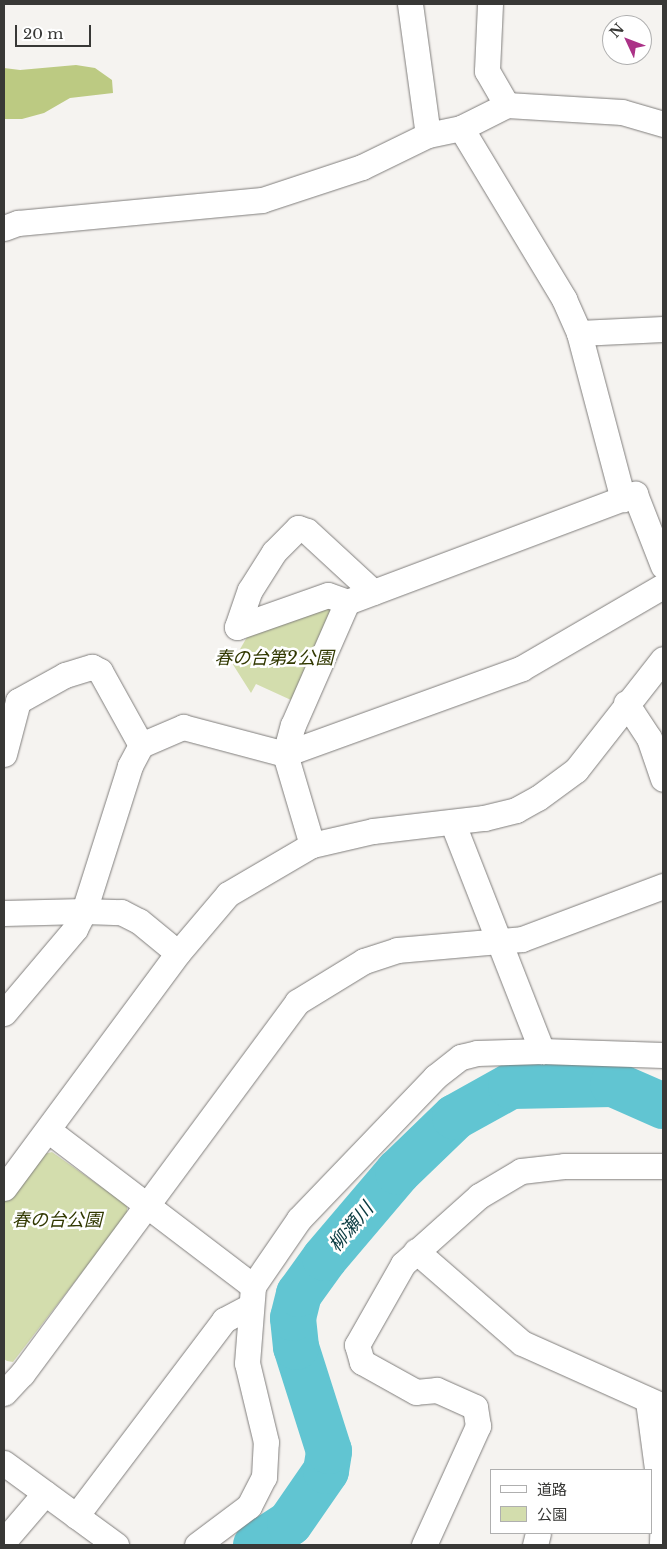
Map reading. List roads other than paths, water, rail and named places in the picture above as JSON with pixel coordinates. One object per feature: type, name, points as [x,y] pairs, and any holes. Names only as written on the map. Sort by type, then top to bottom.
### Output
[{"type":"street","points":[[410,4],[428,135]]},
{"type":"street","points":[[490,4],[487,71],[507,105]]},
{"type":"street","points":[[4,228],[18,224],[262,200],[362,167],[428,135],[461,128],[507,105],[622,112],[663,124]]},
{"type":"street","points":[[461,128],[564,299],[579,333],[623,499]]},
{"type":"street","points":[[579,333],[663,329]]},
{"type":"street","points":[[373,592],[307,531],[298,528],[274,552],[250,590],[237,627],[328,595],[347,602],[635,494],[663,566]]},
{"type":"street","points":[[4,1013],[75,929],[84,911],[130,766],[141,745],[183,727],[285,754],[522,668],[663,586]]},
{"type":"street","points":[[312,845],[285,754],[293,725],[347,602]]},
{"type":"street","points":[[4,1188],[12,1162],[48,1130],[178,953],[228,894],[312,845],[373,831],[453,824],[516,810],[555,787],[576,770],[597,747],[626,703],[663,659]]},
{"type":"street","points":[[4,754],[18,701],[65,675],[92,667],[100,671],[141,745]]},
{"type":"street","points":[[626,703],[649,738],[663,779]]},
{"type":"street","points":[[453,824],[498,943],[542,1051]]},
{"type":"street","points":[[4,1393],[22,1374],[297,1002],[364,961],[396,950],[522,940],[663,886]]},
{"type":"street","points":[[4,913],[121,912],[139,921],[178,953]]},
{"type":"street","points":[[76,1516],[224,1320],[251,1296],[299,1219],[447,1066],[477,1053],[542,1051],[663,1054]]},
{"type":"street","points":[[48,1130],[147,1204],[251,1296]]},
{"type":"street","points":[[424,1545],[478,1426],[475,1407],[437,1390],[416,1392],[362,1362],[357,1345],[403,1264],[416,1250],[479,1196],[521,1171],[564,1166],[663,1166]]},
{"type":"street","points":[[416,1250],[522,1343],[656,1404],[663,1514],[662,1545]]},
{"type":"street","points":[[197,1545],[249,1506],[264,1476],[266,1442],[247,1364],[251,1296]]},
{"type":"street","points":[[4,1463],[116,1545]]},
{"type":"street","points":[[4,1541],[45,1493]]},
{"type":"waterway","name":"柳瀬川","points":[[256,1545],[290,1523],[326,1471],[329,1451],[296,1347],[293,1318],[299,1294],[325,1258],[398,1172],[455,1117],[511,1086],[613,1084],[663,1106]]},
{"type":"park label","name":"春の台第2公園","points":[[274,658]]},
{"type":"park label","name":"春の台公園","points":[[57,1220]]}]
